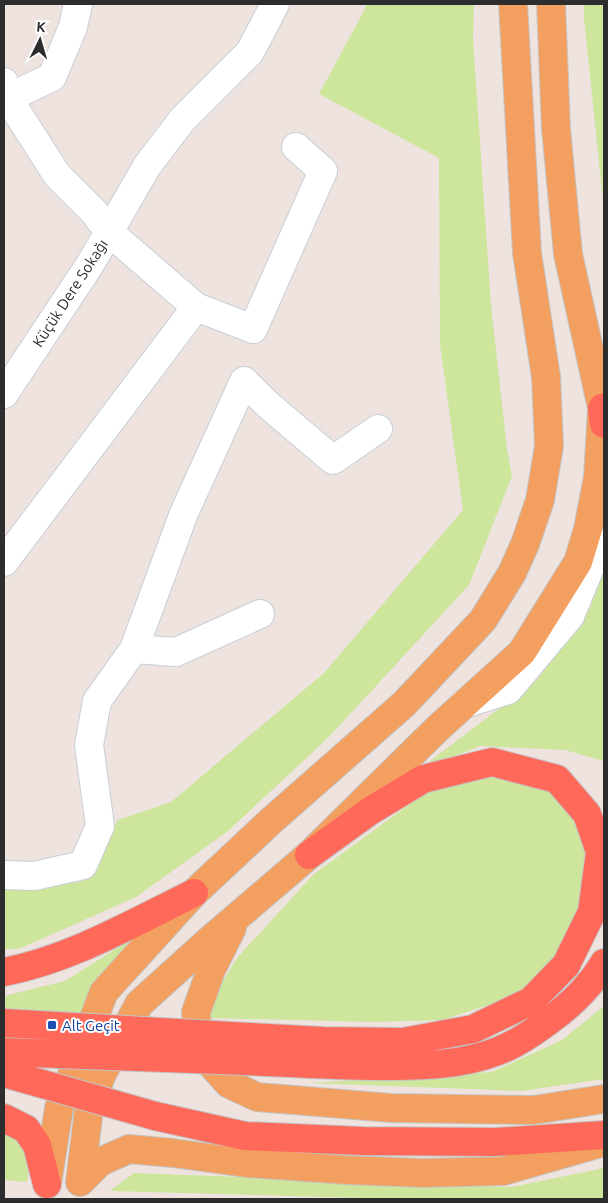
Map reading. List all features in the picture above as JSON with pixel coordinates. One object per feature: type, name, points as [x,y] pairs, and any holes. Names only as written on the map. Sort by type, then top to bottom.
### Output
[{"type":"highway","points":[[4,1052],[248,1049],[324,1041],[403,1042],[473,1029],[531,1001],[566,965],[592,912],[600,852],[587,814],[556,779],[492,762],[423,779],[370,811],[309,855]]},
{"type":"highway","points":[[4,972],[30,967],[74,951],[194,893]]},
{"type":"highway","points":[[4,1023],[248,1049],[350,1066],[419,1066],[459,1062],[499,1051],[533,1033],[574,1002],[596,977],[604,963]]},
{"type":"highway","points":[[4,1073],[155,1116],[246,1136],[363,1141],[495,1142],[604,1135]]},
{"type":"highway","points":[[4,1118],[26,1129],[37,1145],[47,1184]]},
{"type":"main road","points":[[47,1184],[59,1108],[104,992],[194,893],[272,820],[404,704],[483,620],[512,573],[525,544],[540,500],[549,446],[546,377],[527,253],[513,4]]},
{"type":"main road","points":[[551,4],[556,129],[568,254],[603,416],[598,477],[588,529],[578,562],[522,652],[438,728],[309,855],[237,916],[139,1004],[101,1076],[89,1109],[80,1182],[100,1162],[129,1149],[246,1163],[347,1170],[431,1173],[503,1171],[604,1142]]},
{"type":"main road","points":[[237,916],[211,970],[196,1012],[198,1043],[210,1063],[229,1084],[257,1097],[391,1108],[534,1110],[604,1099]]},
{"type":"street","points":[[5,92],[52,77],[73,27],[78,4]]},
{"type":"street","points":[[275,4],[250,52],[182,120],[147,166],[109,232],[196,307],[253,329],[323,171],[296,147]]},
{"type":"street","name":"Küçük Dere Sokağı","points":[[4,394],[84,274],[109,232],[94,212],[57,175],[5,92]]},
{"type":"street","points":[[4,562],[196,307]]},
{"type":"street","points":[[4,875],[34,876],[83,865],[100,826],[89,745],[97,701],[134,649],[184,513],[244,381],[267,404],[333,460],[378,429]]},
{"type":"street","points":[[134,649],[176,652],[260,614]]},
{"type":"green space","points":[[366,4],[474,4],[473,39],[491,305],[507,449],[512,476],[469,585],[329,737],[228,831],[136,897],[19,949],[4,949],[4,890],[80,882],[118,820],[171,802],[324,673],[463,510],[440,345],[439,158],[319,94]]},
{"type":"green space","points":[[584,4],[604,4],[604,211],[584,18]]},
{"type":"green space","points":[[604,545],[604,761],[565,750],[480,746],[417,771],[537,680],[591,607]]},
{"type":"green space","points":[[499,774],[546,785],[576,820],[591,860],[580,913],[554,960],[516,996],[442,1020],[373,1022],[208,1018],[211,1001],[237,958],[314,874],[429,790]]},
{"type":"green space","points":[[135,937],[77,1017],[4,1012],[4,996],[65,981]]},
{"type":"green space","points":[[604,1006],[604,1079],[521,1091],[308,1083],[492,1072],[562,1040]]},
{"type":"green space","points":[[4,1130],[12,1132],[30,1159],[27,1182],[4,1180]]},
{"type":"green space","points":[[604,1168],[604,1199],[398,1199],[110,1191],[134,1173],[512,1187]]},
{"type":"place","name":"Alt Geçit","points":[[52,1025]]}]
